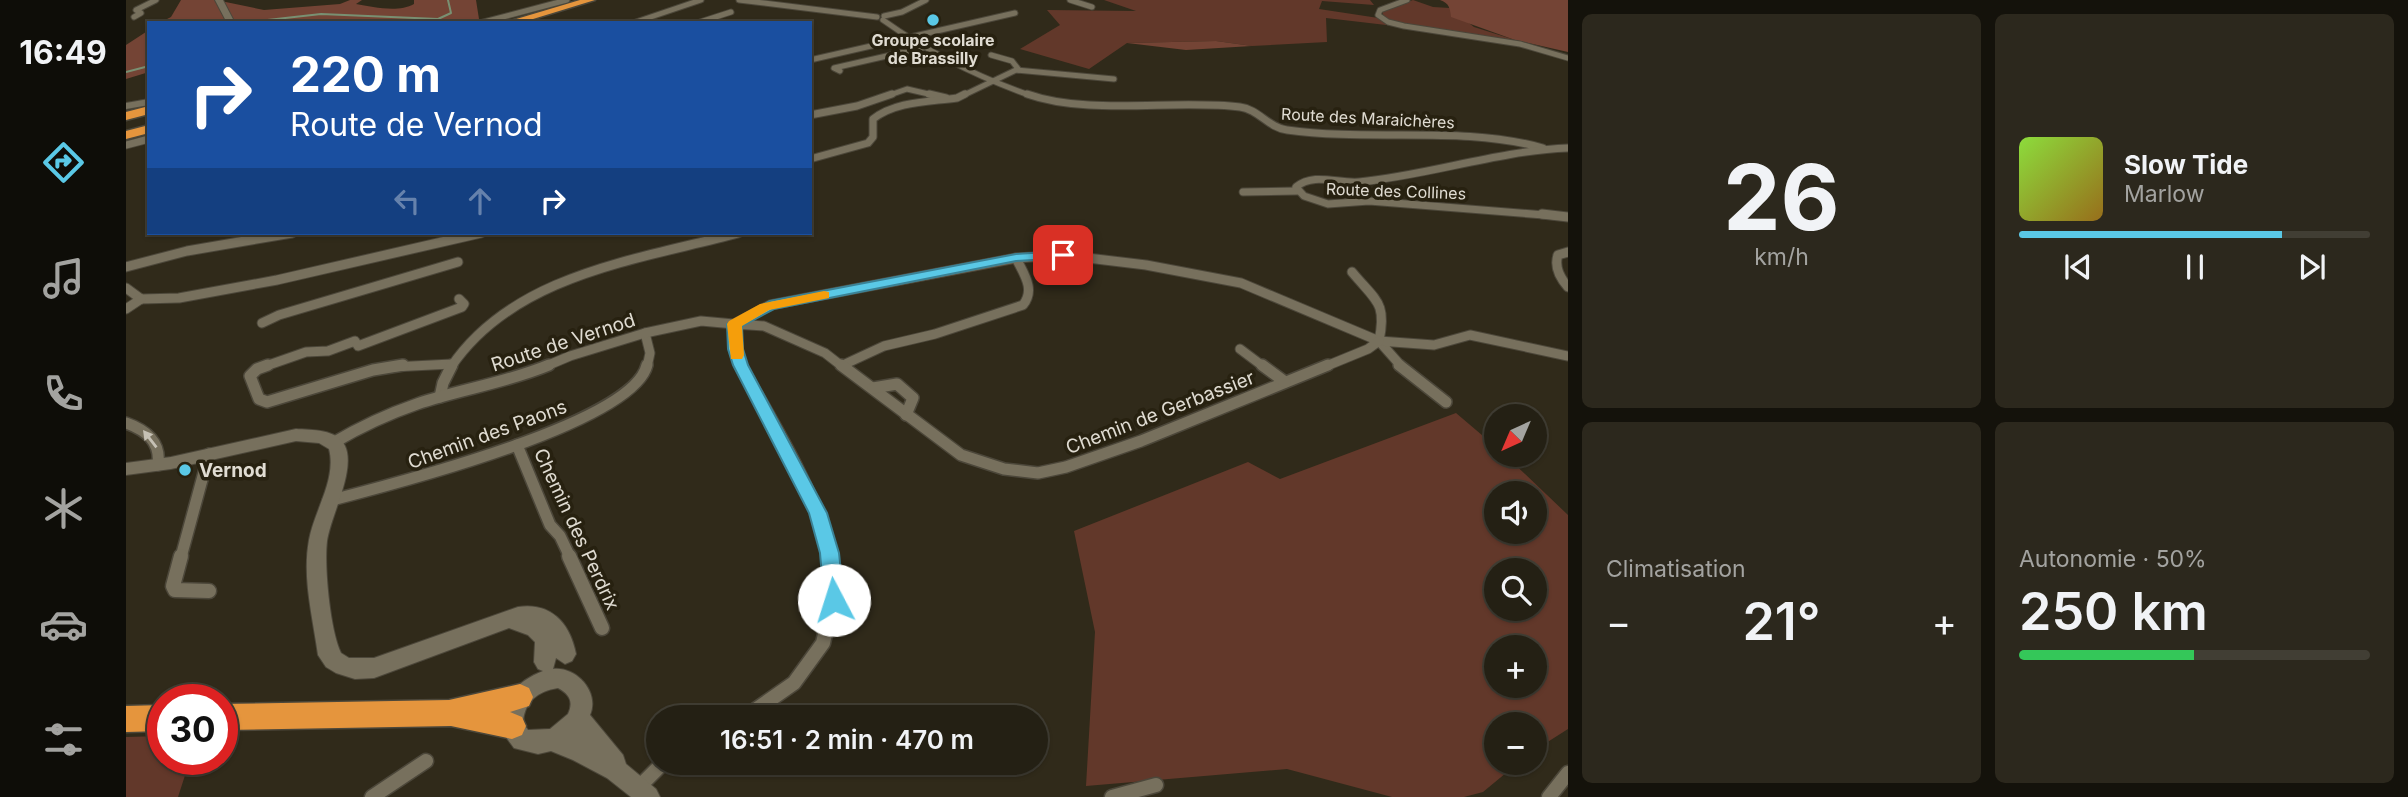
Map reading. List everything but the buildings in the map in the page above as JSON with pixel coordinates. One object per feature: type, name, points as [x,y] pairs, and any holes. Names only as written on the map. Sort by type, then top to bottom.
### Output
[{"type":"highway","points":[[515,21],[590,0]]},
{"type":"highway","points":[[126,116],[147,111]]},
{"type":"highway","points":[[126,132],[147,127]]},
{"type":"highway","points":[[449,713],[526,691]]},
{"type":"highway","points":[[238,718],[449,713],[512,726]]},
{"type":"highway","points":[[126,719],[147,718]]},
{"type":"street","points":[[134,17],[142,13],[136,10],[156,0]]},
{"type":"street","points":[[219,0],[230,21]]},
{"type":"street","points":[[488,21],[567,0]]},
{"type":"street","points":[[639,21],[701,0]]},
{"type":"street","points":[[739,0],[883,18],[908,13],[914,6],[926,0]]},
{"type":"street","points":[[797,7],[813,0]]},
{"type":"street","points":[[1070,0],[1092,6]]},
{"type":"street","points":[[1407,0],[1380,10],[1378,15],[1388,22],[1404,26],[1513,42],[1568,58]]},
{"type":"street","points":[[703,21],[731,12]]},
{"type":"street","points":[[812,60],[1015,13]]},
{"type":"street","name":"Route des Maraichères","points":[[883,18],[907,37],[992,81],[1024,94],[1070,103],[1247,108],[1260,113],[1273,127],[1286,130],[1476,138],[1525,143],[1542,148]]},
{"type":"street","points":[[840,71],[834,68],[926,47]]},
{"type":"street","points":[[991,55],[1012,61],[1018,70]]},
{"type":"street","points":[[812,158],[868,143],[873,136],[873,119],[882,112],[901,105],[950,100],[1018,70],[1114,79]]},
{"type":"street","points":[[812,115],[856,106],[907,89],[950,100]]},
{"type":"street","points":[[126,106],[147,102]]},
{"type":"street","points":[[126,145],[147,140]]},
{"type":"street","name":"Route des Collines","points":[[1568,149],[1542,148],[1506,152],[1360,182],[1311,180],[1298,184],[1297,191],[1308,198],[1328,204],[1369,201],[1516,210],[1568,217]]},
{"type":"street","points":[[1243,192],[1297,191]]},
{"type":"street","points":[[126,267],[187,251],[280,235]]},
{"type":"street","points":[[126,309],[141,299],[193,296],[387,257],[473,235]]},
{"type":"street","points":[[440,397],[441,387],[453,364],[486,326],[542,289],[587,272],[730,235]]},
{"type":"street","points":[[1568,252],[1558,255],[1555,261],[1560,276],[1568,287]]},
{"type":"street","points":[[764,705],[803,674],[823,641],[831,620],[834,600],[829,553],[818,513],[740,365],[735,349],[734,324],[770,305],[1016,258],[1075,256],[1228,279],[1267,292],[1379,341],[1428,346],[1471,335],[1568,356]]},
{"type":"street","points":[[387,257],[391,281]]},
{"type":"street","points":[[843,365],[884,345],[935,334],[1023,305],[1031,292],[1016,258]]},
{"type":"street","points":[[262,323],[279,315],[458,262]]},
{"type":"street","points":[[1352,272],[1381,308],[1384,316],[1379,341],[1393,360],[1446,401]]},
{"type":"street","points":[[126,288],[141,299]]},
{"type":"street","points":[[453,364],[403,365],[373,370],[267,402],[259,399],[250,376],[257,369],[306,352],[328,351],[355,341],[358,346],[424,323],[463,306],[458,299]]},
{"type":"street","name":"Route de Vernod","points":[[334,443],[378,418],[440,397],[518,378],[570,356],[645,333],[701,321],[734,324]]},
{"type":"street","name":"Chemin de Gerbassier","points":[[734,324],[768,327],[809,345],[843,365],[952,450],[969,459],[1004,469],[1038,473],[1066,467],[1141,441],[1368,349],[1379,341]]},
{"type":"street","name":"Chemin des Paons","points":[[325,510],[564,428],[635,385],[645,374],[650,360],[650,346],[645,333]]},
{"type":"street","points":[[1240,348],[1285,382]]},
{"type":"street","points":[[873,388],[897,384],[913,398],[906,415]]},
{"type":"street","points":[[126,423],[139,428],[152,438],[159,454],[158,465]]},
{"type":"street","points":[[126,469],[158,465],[296,435],[319,436],[334,443],[341,463],[325,510],[317,569],[329,655],[343,666],[363,670],[383,666],[510,619],[533,614],[549,620],[560,633],[567,681]]},
{"type":"street","name":"Chemin des Perdrix","points":[[517,445],[550,525],[560,536],[602,628]]},
{"type":"street","points":[[209,454],[173,586],[175,590],[209,591]]},
{"type":"street","points":[[510,619],[533,626],[548,643],[545,662],[526,691],[511,716],[512,726],[522,740],[542,744],[553,741],[572,728],[578,718],[581,696],[577,688],[567,681],[549,678],[526,691]]},
{"type":"street","points":[[578,718],[637,786]]},
{"type":"street","points":[[553,741],[597,757],[637,786]]},
{"type":"street","points":[[372,797],[426,761]]},
{"type":"street","points":[[1549,797],[1568,773]]},
{"type":"street","points":[[1112,797],[1156,785]]},
{"type":"shaded area","points":[[181,0],[216,0],[264,10],[340,4],[350,0],[362,0],[356,4],[393,9],[408,7],[414,4],[414,0],[476,0],[479,19],[163,21],[171,17]]},
{"type":"shaded area","points":[[1104,0],[1370,0],[1374,5],[1322,1],[1319,9],[1385,19],[1382,12],[1384,10],[1413,0],[1433,7],[1450,8],[1474,27],[1515,40],[1326,18],[1327,42],[1252,46],[1216,41],[1127,43],[1089,69],[1020,49],[1060,25],[1047,10],[1136,11]]},
{"type":"shaded area","points":[[1440,0],[1568,0],[1568,52],[1515,40],[1451,17],[1448,6]]},
{"type":"shaded area","points":[[147,31],[147,73],[126,79],[126,45]]},
{"type":"shaded area","points":[[1216,41],[1252,46],[1186,50],[1127,43]]},
{"type":"shaded area","points":[[1456,413],[1484,437],[1484,467],[1518,467],[1532,481],[1484,481],[1484,544],[1547,544],[1547,495],[1568,515],[1568,729],[1547,742],[1547,712],[1484,712],[1484,775],[1504,775],[1483,792],[1464,797],[1392,797],[1287,769],[1086,786],[1095,632],[1074,531],[1248,462],[1280,479]]},
{"type":"shaded area","points":[[147,736],[147,775],[185,775],[178,797],[126,797],[126,737]]},
{"type":"waterway","points":[[259,21],[321,14],[438,19],[451,13],[448,0]]},
{"type":"waterway","points":[[126,72],[147,67]]},
{"type":"slow traffic","points":[[737,355],[734,324],[765,307],[824,295]]},
{"type":"place","name":"Groupe scolaire de Brassilly","points":[[933,20]]},
{"type":"place","name":"Vernod","points":[[185,470]]},
{"type":"route","points":[[834,600],[829,553],[818,513],[740,365],[735,349],[734,324],[770,305],[1016,258],[1063,255]]}]
